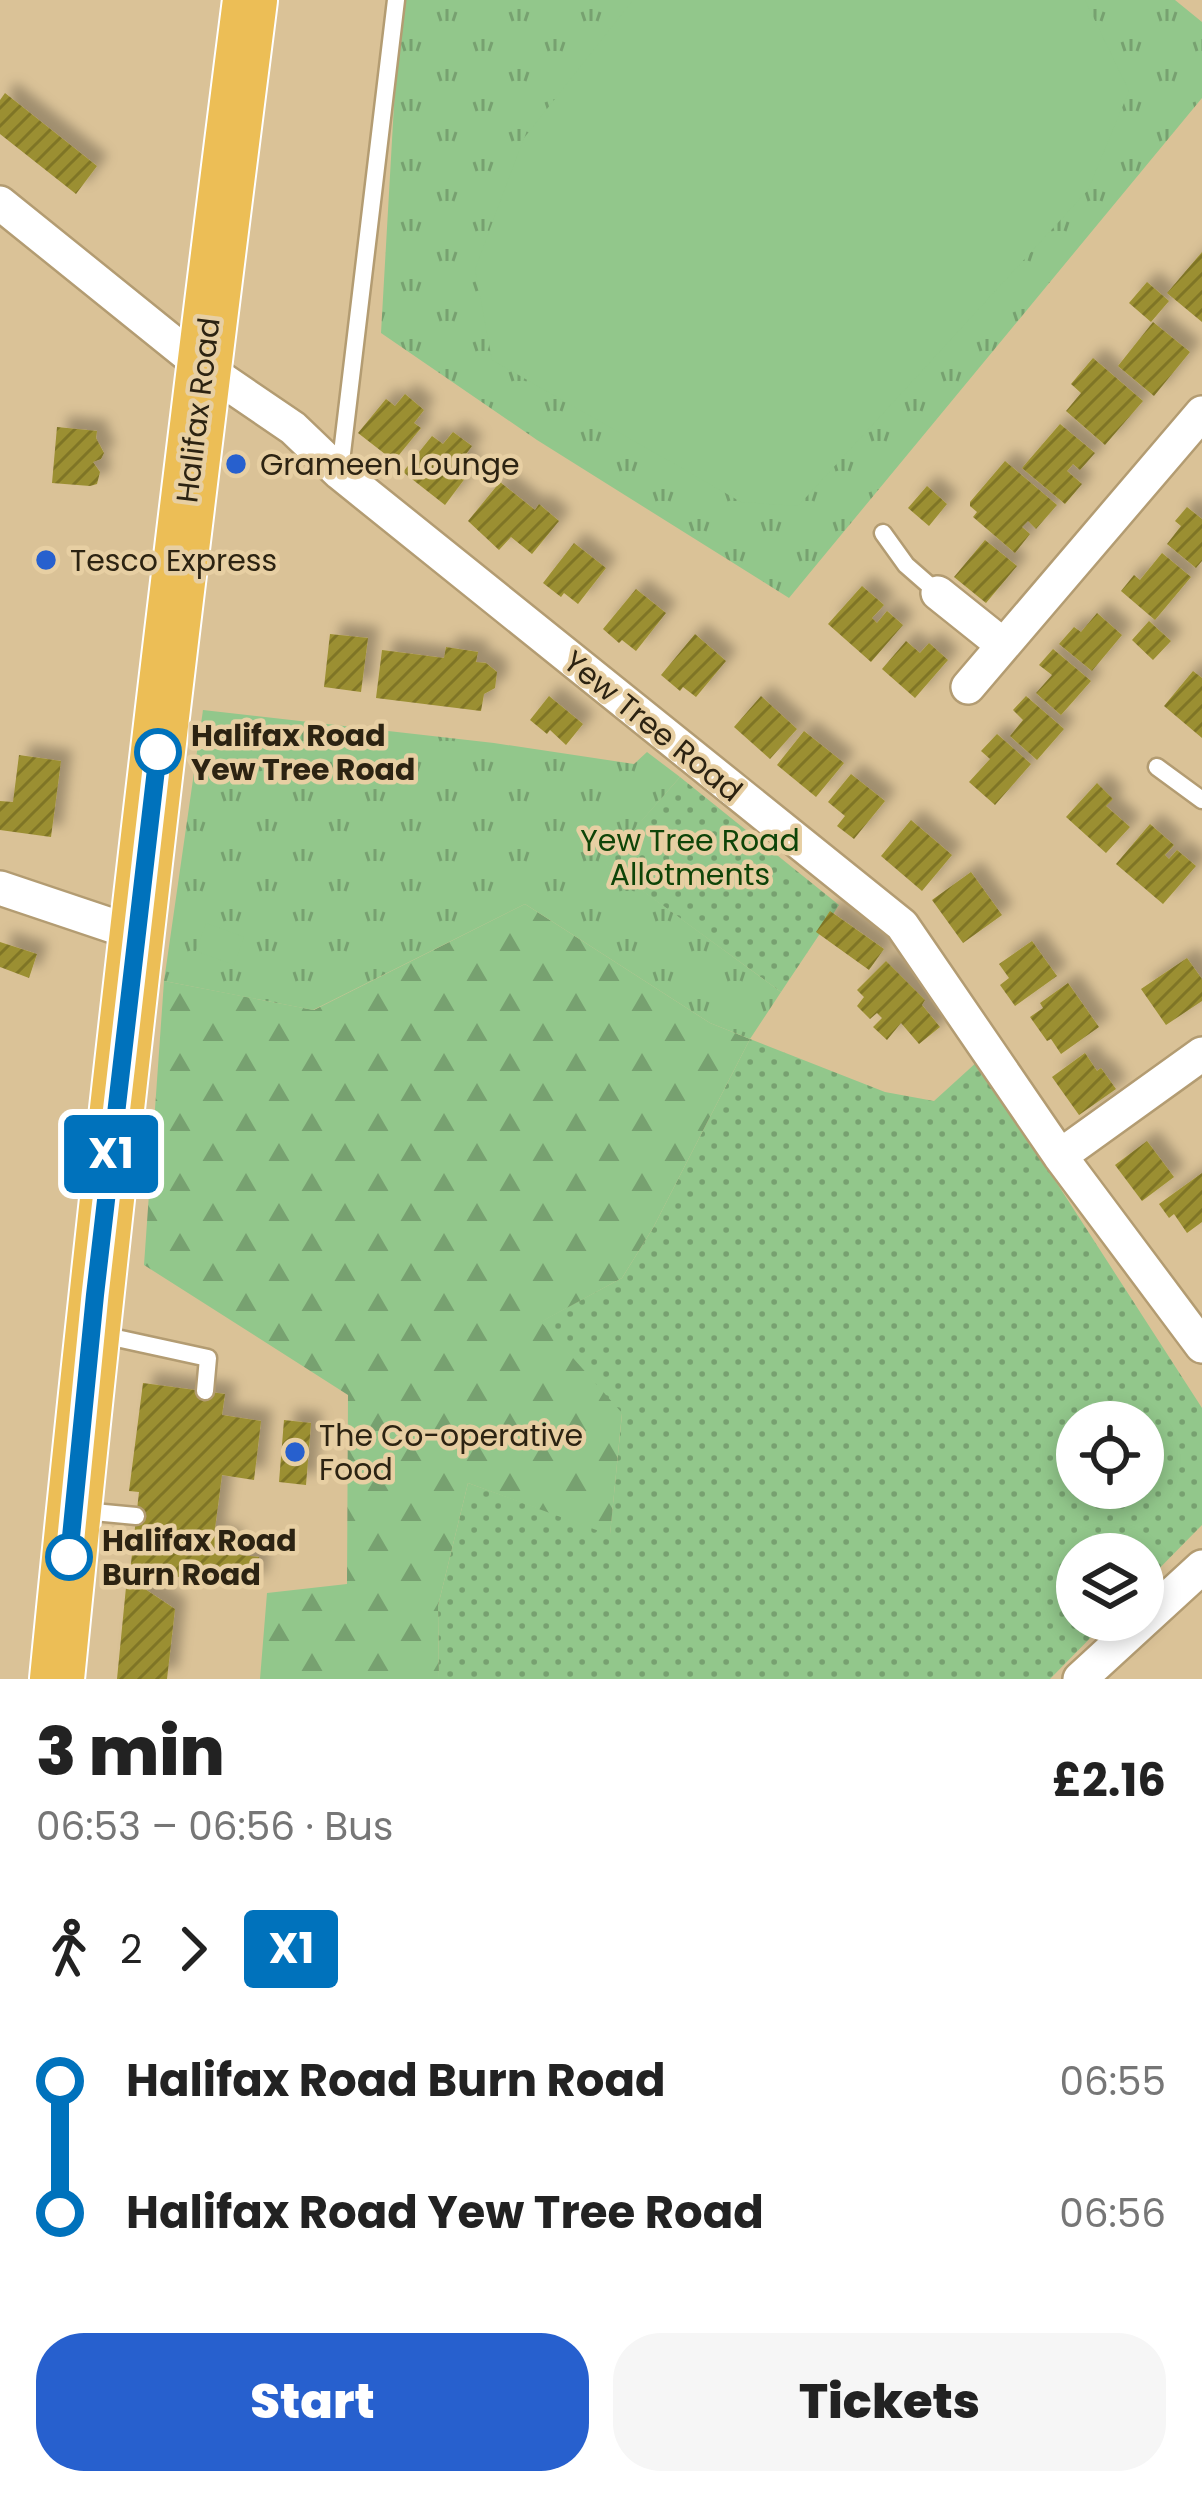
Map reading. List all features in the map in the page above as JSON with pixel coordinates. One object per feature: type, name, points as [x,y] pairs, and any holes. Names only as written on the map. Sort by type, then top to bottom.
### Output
[{"type":"highway","name":"Halifax Road","points":[[57,1679],[91,1332],[202,366],[250,0]]},
{"type":"street","name":"Yew Tree Road","points":[[1,207],[202,366],[293,428],[340,473],[902,925],[1060,1156],[1202,1346]]},
{"type":"street","points":[[968,687],[1202,412]]},
{"type":"street","points":[[938,593],[1003,645]]},
{"type":"street","points":[[0,889],[137,934]]},
{"type":"street","points":[[1060,1156],[1202,1054]]},
{"type":"street","points":[[1094,1675],[1202,1567]]},
{"type":"lane","points":[[340,473],[396,0]]},
{"type":"lane","points":[[883,533],[906,565],[938,593]]},
{"type":"lane","points":[[1156,767],[1202,800]]},
{"type":"lane","points":[[91,1332],[208,1358],[205,1391]]},
{"type":"lane","points":[[74,1510],[136,1516]]},
{"type":"green space","points":[[400,0],[1175,0],[1202,22],[1202,98],[789,598],[537,440],[381,333]]},
{"type":"green space","points":[[633,0],[1085,0],[1129,91],[1088,190],[798,506],[741,502],[492,360],[475,269],[524,138]]},
{"type":"green space","points":[[203,710],[634,764],[647,752],[680,777],[605,863],[781,992],[750,1039],[710,1023],[525,904],[313,1010],[164,981]]},
{"type":"green space","name":"Yew Tree Road Allotments","points":[[680,777],[839,905],[781,992],[604,863]]},
{"type":"green space","points":[[525,904],[710,1023],[750,1039],[653,1228],[622,1278],[541,1322],[622,1413],[610,1535],[468,1483],[438,1606],[439,1679],[260,1679],[267,1593],[347,1584],[348,1395],[144,1265],[164,981],[314,1010]]},
{"type":"green space","points":[[206,923],[244,937],[234,965],[196,951]]},
{"type":"green space","points":[[750,1039],[885,1092],[934,1101],[978,1061],[1202,1408],[1202,1525],[1164,1564],[1164,1533],[1056,1533],[1056,1641],[1087,1641],[1050,1679],[439,1679],[438,1606],[468,1483],[610,1534],[622,1414],[540,1322],[622,1278],[653,1228]]},
{"type":"building","points":[[5,93],[97,166],[76,194],[0,134],[0,100]]},
{"type":"building","points":[[1202,252],[1202,322],[1167,293]]},
{"type":"building","points":[[1147,282],[1169,301],[1151,322],[1129,303]]},
{"type":"building","points":[[1153,322],[1190,352],[1154,396],[1118,366]]},
{"type":"building","points":[[1093,358],[1143,401],[1105,445],[1066,411],[1081,393],[1071,384]]},
{"type":"building","points":[[405,394],[424,410],[414,423],[421,428],[394,461],[358,433],[386,399],[395,406]]},
{"type":"building","points":[[1060,424],[1095,453],[1080,470],[1073,464],[1067,471],[1082,484],[1065,504],[1022,468]]},
{"type":"building","points":[[57,427],[97,431],[104,453],[93,462],[100,472],[97,484],[52,483]]},
{"type":"building","points":[[453,432],[472,446],[461,461],[472,469],[445,505],[403,472],[432,436],[443,444]]},
{"type":"building","points":[[1005,461],[1057,505],[1036,529],[1028,521],[1022,527],[1030,534],[1015,553],[973,517],[977,512],[970,506]]},
{"type":"building","points":[[500,482],[535,510],[539,504],[559,521],[532,554],[511,537],[499,550],[468,521]]},
{"type":"building","points":[[927,486],[947,504],[929,526],[908,508]]},
{"type":"building","points":[[1187,507],[1202,519],[1202,561],[1196,568],[1167,544],[1181,526],[1175,521]]},
{"type":"building","points":[[985,540],[1017,566],[986,603],[954,577]]},
{"type":"building","points":[[574,543],[606,568],[578,604],[543,583]]},
{"type":"building","points":[[1162,553],[1191,577],[1155,620],[1121,591],[1134,575],[1140,580]]},
{"type":"building","points":[[862,586],[884,605],[872,618],[877,623],[887,611],[903,625],[871,662],[828,624]]},
{"type":"building","points":[[636,589],[666,613],[636,651],[603,629]]},
{"type":"building","points":[[1097,613],[1122,635],[1092,671],[1059,644],[1074,627],[1081,632]]},
{"type":"building","points":[[1149,621],[1171,641],[1153,660],[1132,640]]},
{"type":"building","points":[[330,634],[368,638],[361,692],[324,687]]},
{"type":"building","points":[[695,634],[726,661],[696,697],[661,675]]},
{"type":"building","points":[[906,641],[920,653],[929,643],[948,660],[915,698],[882,669]]},
{"type":"building","points":[[446,647],[478,652],[476,662],[497,672],[495,688],[484,694],[481,711],[376,698],[382,650],[444,658]]},
{"type":"building","points":[[1053,649],[1091,681],[1061,715],[1036,693],[1052,675],[1039,665]]},
{"type":"building","points":[[1193,671],[1202,678],[1202,738],[1164,706]]},
{"type":"building","points":[[549,696],[583,724],[566,745],[530,720]]},
{"type":"building","points":[[761,696],[797,729],[770,759],[734,727]]},
{"type":"building","points":[[1026,696],[1064,729],[1037,760],[1010,736],[1023,720],[1013,710]]},
{"type":"building","points":[[804,731],[844,763],[816,797],[777,765]]},
{"type":"building","points":[[997,734],[1031,764],[995,805],[969,782],[990,759],[981,751]]},
{"type":"building","points":[[19,755],[61,761],[51,837],[0,830],[0,801],[13,802]]},
{"type":"building","points":[[851,774],[885,801],[854,839],[837,826],[845,816],[828,802]]},
{"type":"building","points":[[1097,783],[1113,799],[1106,806],[1130,827],[1106,853],[1066,817]]},
{"type":"building","points":[[911,820],[952,855],[922,891],[881,856]]},
{"type":"building","points":[[1150,824],[1174,845],[1165,855],[1169,859],[1177,850],[1196,866],[1163,904],[1116,864]]},
{"type":"building","points":[[971,872],[1002,915],[963,943],[932,900]]},
{"type":"building","points":[[830,911],[884,949],[869,970],[816,932]]},
{"type":"building","points":[[1032,941],[1057,976],[1015,1006],[1000,985],[1009,978],[999,964]]},
{"type":"building","points":[[0,942],[37,954],[29,978],[0,967]]},
{"type":"building","points":[[1187,958],[1202,979],[1202,1001],[1166,1025],[1141,989]]},
{"type":"building","points":[[886,961],[925,1000],[922,1005],[940,1027],[919,1044],[901,1023],[887,1040],[873,1027],[882,1018],[877,1013],[870,1019],[857,1006],[864,997],[857,990]]},
{"type":"building","points":[[1068,983],[1099,1027],[1061,1054],[1030,1017],[1043,1008],[1040,1003]]},
{"type":"building","points":[[1085,1053],[1116,1089],[1079,1115],[1052,1077]]},
{"type":"building","points":[[1147,1141],[1174,1177],[1142,1201],[1115,1165]]},
{"type":"building","points":[[1202,1173],[1202,1222],[1187,1233],[1174,1214],[1169,1218],[1159,1204]]},
{"type":"building","name":"The Co-operative Food","points":[[143,1383],[225,1394],[222,1415],[261,1421],[254,1480],[222,1475],[214,1536],[232,1538],[231,1554],[259,1557],[256,1585],[130,1572],[139,1492],[129,1491]]},
{"type":"building","name":"The Co-operative Food","points":[[284,1420],[311,1423],[306,1485],[279,1482]]},
{"type":"building","points":[[127,1577],[175,1609],[167,1679],[117,1679]]},
{"type":"bus line","name":"X1","points":[[69,1557],[158,752]]},
{"type":"place","name":"Grameen Lounge","points":[[236,464]]},
{"type":"place","name":"Tesco Express","points":[[46,560]]},
{"type":"place","name":"Halifax Road Yew Tree Road","points":[[158,752]]},
{"type":"place","name":"The Co-operative Food","points":[[295,1452]]},
{"type":"place","name":"Halifax Road Burn Road","points":[[69,1557]]}]
